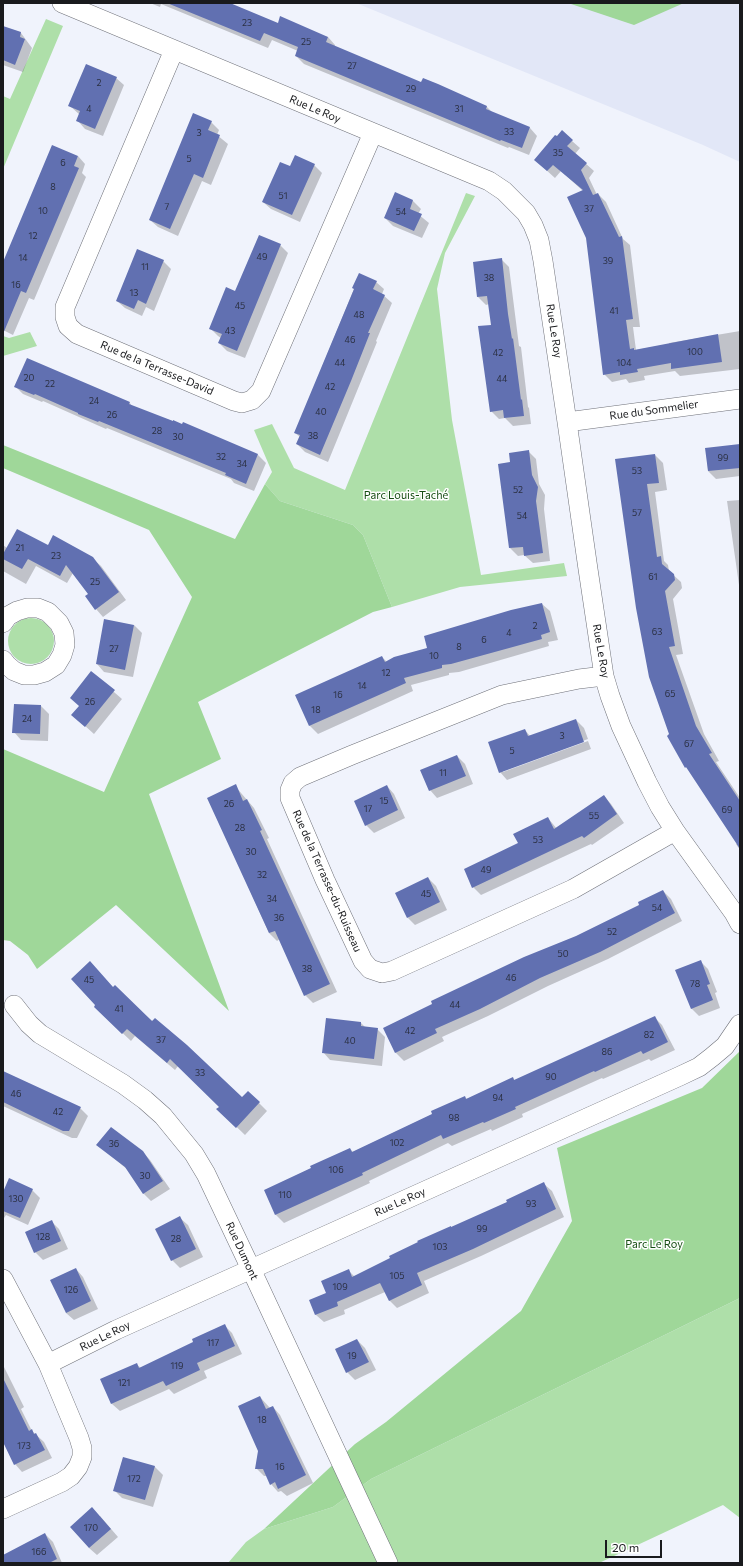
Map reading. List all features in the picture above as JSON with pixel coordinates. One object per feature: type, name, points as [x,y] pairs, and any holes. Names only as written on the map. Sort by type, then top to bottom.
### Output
[{"type":"street","name":"Rue Le Roy","points":[[62,3],[489,181],[504,191],[526,213],[535,230],[542,254],[604,676],[621,726],[647,782],[675,831],[734,913],[740,924]]},
{"type":"street","name":"Rue de la Terrasse-David","points":[[174,50],[65,307],[65,317],[68,326],[77,334],[234,401],[242,403],[252,400],[261,392],[373,133]]},
{"type":"street","name":"Rue du Sommelier","points":[[567,422],[740,399]]},
{"type":"street","points":[[3,623],[8,616],[17,610],[38,608],[48,612],[59,623],[64,634],[65,645],[62,655],[56,665],[45,672],[34,676],[14,671],[6,665],[3,660]]},
{"type":"street","name":"Rue de la Terrasse-du-Ruisseau","points":[[604,676],[579,678],[502,695],[352,755],[300,777],[293,783],[290,790],[290,798],[363,961],[370,969],[382,973],[392,971],[573,889],[675,831]]},
{"type":"street","name":"Rue Dumont","points":[[14,1005],[29,1024],[40,1034],[123,1084],[145,1100],[163,1116],[194,1154],[206,1174],[388,1563]]},
{"type":"street","name":"Rue Le Roy","points":[[48,1364],[116,1330],[698,1067],[725,1046],[740,1024]]},
{"type":"street","points":[[3,1278],[48,1364],[82,1448],[82,1457],[78,1467],[71,1476],[62,1482],[3,1509]]},
{"type":"shaded area","points":[[356,3],[740,3],[740,162],[703,145]]},
{"type":"green space","points":[[568,3],[684,3],[634,25]]},
{"type":"green space","points":[[46,19],[63,26],[3,169],[3,96],[10,99]]},
{"type":"green space","name":"Parc Louis-Taché","points":[[466,193],[475,196],[445,253],[437,289],[452,420],[481,575],[564,563],[567,576],[460,587],[392,607],[363,535],[353,525],[280,501],[265,484],[272,472],[254,430],[272,424],[294,468],[345,490]]},
{"type":"green space","points":[[30,332],[37,346],[3,356],[3,336],[9,338]]},
{"type":"green space","points":[[3,445],[235,539],[265,484],[280,501],[353,525],[363,535],[392,607],[373,612],[198,702],[221,759],[149,794],[229,1011],[116,905],[37,969],[28,955],[10,941],[3,940],[3,749],[104,792],[192,597],[149,530],[3,468]]},
{"type":"green space","points":[[31,618],[44,622],[50,628],[54,641],[50,654],[44,660],[31,664],[18,660],[12,654],[8,641],[12,628],[18,622]]},
{"type":"green space","name":"Parc Le Roy","points":[[740,1051],[740,1298],[371,1479],[333,1507],[264,1529],[355,1444],[386,1422],[521,1311],[572,1221],[557,1148],[702,1088]]},
{"type":"green space","points":[[740,1298],[740,1518],[723,1505],[599,1563],[228,1563],[246,1542],[264,1529],[333,1507],[371,1479]]},
{"type":"building","points":[[167,3],[230,3],[278,23],[280,16],[328,37],[326,42],[421,82],[423,78],[438,84],[487,106],[486,109],[530,127],[522,148],[501,140],[500,141],[295,56],[298,47],[264,33],[260,41]]},
{"type":"building","points":[[3,26],[21,32],[20,37],[25,39],[15,65],[3,60]]},
{"type":"building","points":[[86,64],[117,77],[95,129],[76,121],[80,111],[68,106]]},
{"type":"building","points":[[193,113],[212,121],[208,130],[220,135],[203,178],[194,174],[170,229],[149,220]]},
{"type":"building","points":[[562,130],[573,140],[567,146],[587,163],[581,170],[593,195],[598,193],[619,237],[622,236],[633,319],[626,320],[630,349],[634,348],[634,350],[718,334],[722,362],[671,369],[671,363],[637,369],[638,372],[620,375],[620,372],[603,375],[586,238],[567,197],[583,190],[553,165],[547,171],[534,160],[555,135],[557,136]]},
{"type":"building","points":[[52,145],[78,156],[74,166],[79,168],[26,293],[21,291],[3,334],[3,262]]},
{"type":"building","points":[[295,155],[315,164],[292,215],[262,202],[280,162],[290,166]]},
{"type":"building","points":[[395,192],[413,200],[410,209],[422,214],[414,231],[384,218]]},
{"type":"building","points":[[259,235],[281,244],[237,351],[218,343],[222,334],[209,329],[226,287],[235,291]]},
{"type":"building","points":[[137,249],[164,260],[146,304],[138,300],[134,309],[116,301]]},
{"type":"building","points":[[502,258],[508,314],[512,339],[513,338],[524,416],[504,418],[503,410],[490,412],[478,326],[491,325],[487,296],[477,297],[473,262]]},
{"type":"building","points":[[359,273],[377,281],[373,289],[385,295],[368,333],[370,333],[320,455],[296,444],[300,435],[294,433],[354,289],[352,288]]},
{"type":"building","points":[[27,358],[130,402],[129,404],[182,424],[183,422],[258,454],[246,484],[225,475],[226,473],[99,421],[98,422],[78,414],[35,394],[34,395],[14,387]]},
{"type":"building","points":[[740,444],[740,468],[708,471],[705,448]]},
{"type":"building","points":[[529,450],[532,475],[538,487],[536,501],[543,553],[524,556],[523,547],[509,548],[498,464],[510,462],[509,453]]},
{"type":"building","points":[[655,454],[659,483],[647,484],[657,557],[661,556],[662,564],[674,574],[675,580],[665,591],[675,646],[669,647],[696,726],[712,753],[709,754],[740,801],[740,849],[686,767],[685,768],[667,736],[669,734],[649,677],[636,608],[615,459]]},
{"type":"building","points":[[17,529],[48,545],[53,535],[93,557],[119,592],[95,610],[85,596],[88,594],[66,565],[60,576],[28,559],[22,569],[3,559],[3,554]]},
{"type":"building","points":[[542,603],[550,632],[541,635],[542,639],[451,664],[442,665],[442,668],[404,678],[406,683],[309,726],[295,695],[382,656],[385,662],[394,657],[427,648],[424,636],[511,610]]},
{"type":"building","points":[[104,619],[134,625],[125,670],[96,664]]},
{"type":"building","points":[[91,671],[115,690],[85,727],[71,715],[79,706],[70,698]]},
{"type":"building","points":[[14,704],[41,705],[40,734],[12,733]]},
{"type":"building","points":[[576,719],[584,742],[499,773],[488,742],[525,729],[528,736]]},
{"type":"building","points":[[457,755],[466,776],[429,791],[420,770]]},
{"type":"building","points":[[236,784],[243,801],[247,799],[262,830],[260,831],[330,984],[304,996],[275,931],[269,933],[207,798]]},
{"type":"building","points":[[387,785],[398,810],[365,826],[354,801]]},
{"type":"building","points":[[604,795],[617,814],[584,838],[582,836],[472,888],[464,869],[518,843],[513,834],[548,817],[554,829]]},
{"type":"building","points":[[428,877],[440,902],[407,918],[395,893]]},
{"type":"building","points":[[663,890],[675,913],[600,952],[540,978],[480,1009],[435,1029],[437,1033],[395,1053],[383,1028],[432,1004],[431,1001],[524,957],[576,936],[639,905],[638,902]]},
{"type":"building","points":[[701,960],[710,984],[707,985],[713,1000],[691,1009],[675,970]]},
{"type":"building","points":[[90,961],[113,987],[115,985],[152,1021],[155,1018],[187,1045],[242,1097],[248,1091],[260,1102],[236,1128],[216,1109],[219,1107],[170,1059],[167,1063],[127,1029],[122,1034],[94,1007],[95,1005],[71,979]]},
{"type":"building","points":[[655,1016],[668,1042],[643,1054],[641,1051],[595,1072],[594,1071],[515,1107],[516,1109],[484,1123],[483,1122],[443,1139],[441,1135],[362,1173],[363,1175],[275,1215],[264,1190],[311,1168],[310,1166],[350,1148],[352,1152],[432,1114],[431,1111],[465,1096],[466,1099],[513,1077],[514,1080]]},
{"type":"building","points":[[326,1018],[361,1022],[361,1026],[378,1028],[374,1059],[322,1053]]},
{"type":"building","points":[[3,1071],[81,1107],[69,1131],[63,1131],[3,1102]]},
{"type":"building","points":[[111,1127],[143,1151],[163,1181],[143,1194],[125,1167],[96,1145]]},
{"type":"building","points":[[9,1178],[33,1189],[20,1218],[3,1211],[3,1192]]},
{"type":"building","points":[[544,1182],[556,1209],[473,1249],[417,1273],[422,1285],[389,1301],[380,1283],[337,1302],[338,1306],[315,1315],[309,1300],[326,1293],[321,1281],[349,1269],[352,1277],[390,1258],[389,1256],[418,1242],[417,1241],[507,1202],[506,1200]]},
{"type":"building","points":[[180,1216],[196,1249],[171,1261],[155,1229]]},
{"type":"building","points":[[52,1220],[61,1241],[34,1253],[25,1232]]},
{"type":"building","points":[[76,1268],[91,1301],[66,1313],[50,1280]]},
{"type":"building","points":[[225,1324],[235,1346],[197,1363],[200,1370],[166,1386],[163,1381],[111,1404],[100,1379],[137,1363],[139,1368],[193,1342],[192,1339]]},
{"type":"building","points":[[357,1339],[369,1362],[346,1373],[335,1349]]},
{"type":"building","points":[[3,1378],[29,1431],[32,1429],[34,1434],[36,1433],[45,1450],[14,1465],[3,1442]]},
{"type":"building","points":[[260,1396],[266,1409],[273,1406],[306,1475],[278,1489],[275,1482],[270,1485],[263,1469],[255,1469],[258,1451],[238,1406]]},
{"type":"building","points":[[123,1457],[155,1466],[145,1500],[113,1491]]},
{"type":"building","points":[[92,1507],[111,1529],[89,1548],[70,1527]]},
{"type":"building","points":[[45,1533],[57,1559],[49,1563],[3,1563],[3,1555]]}]
